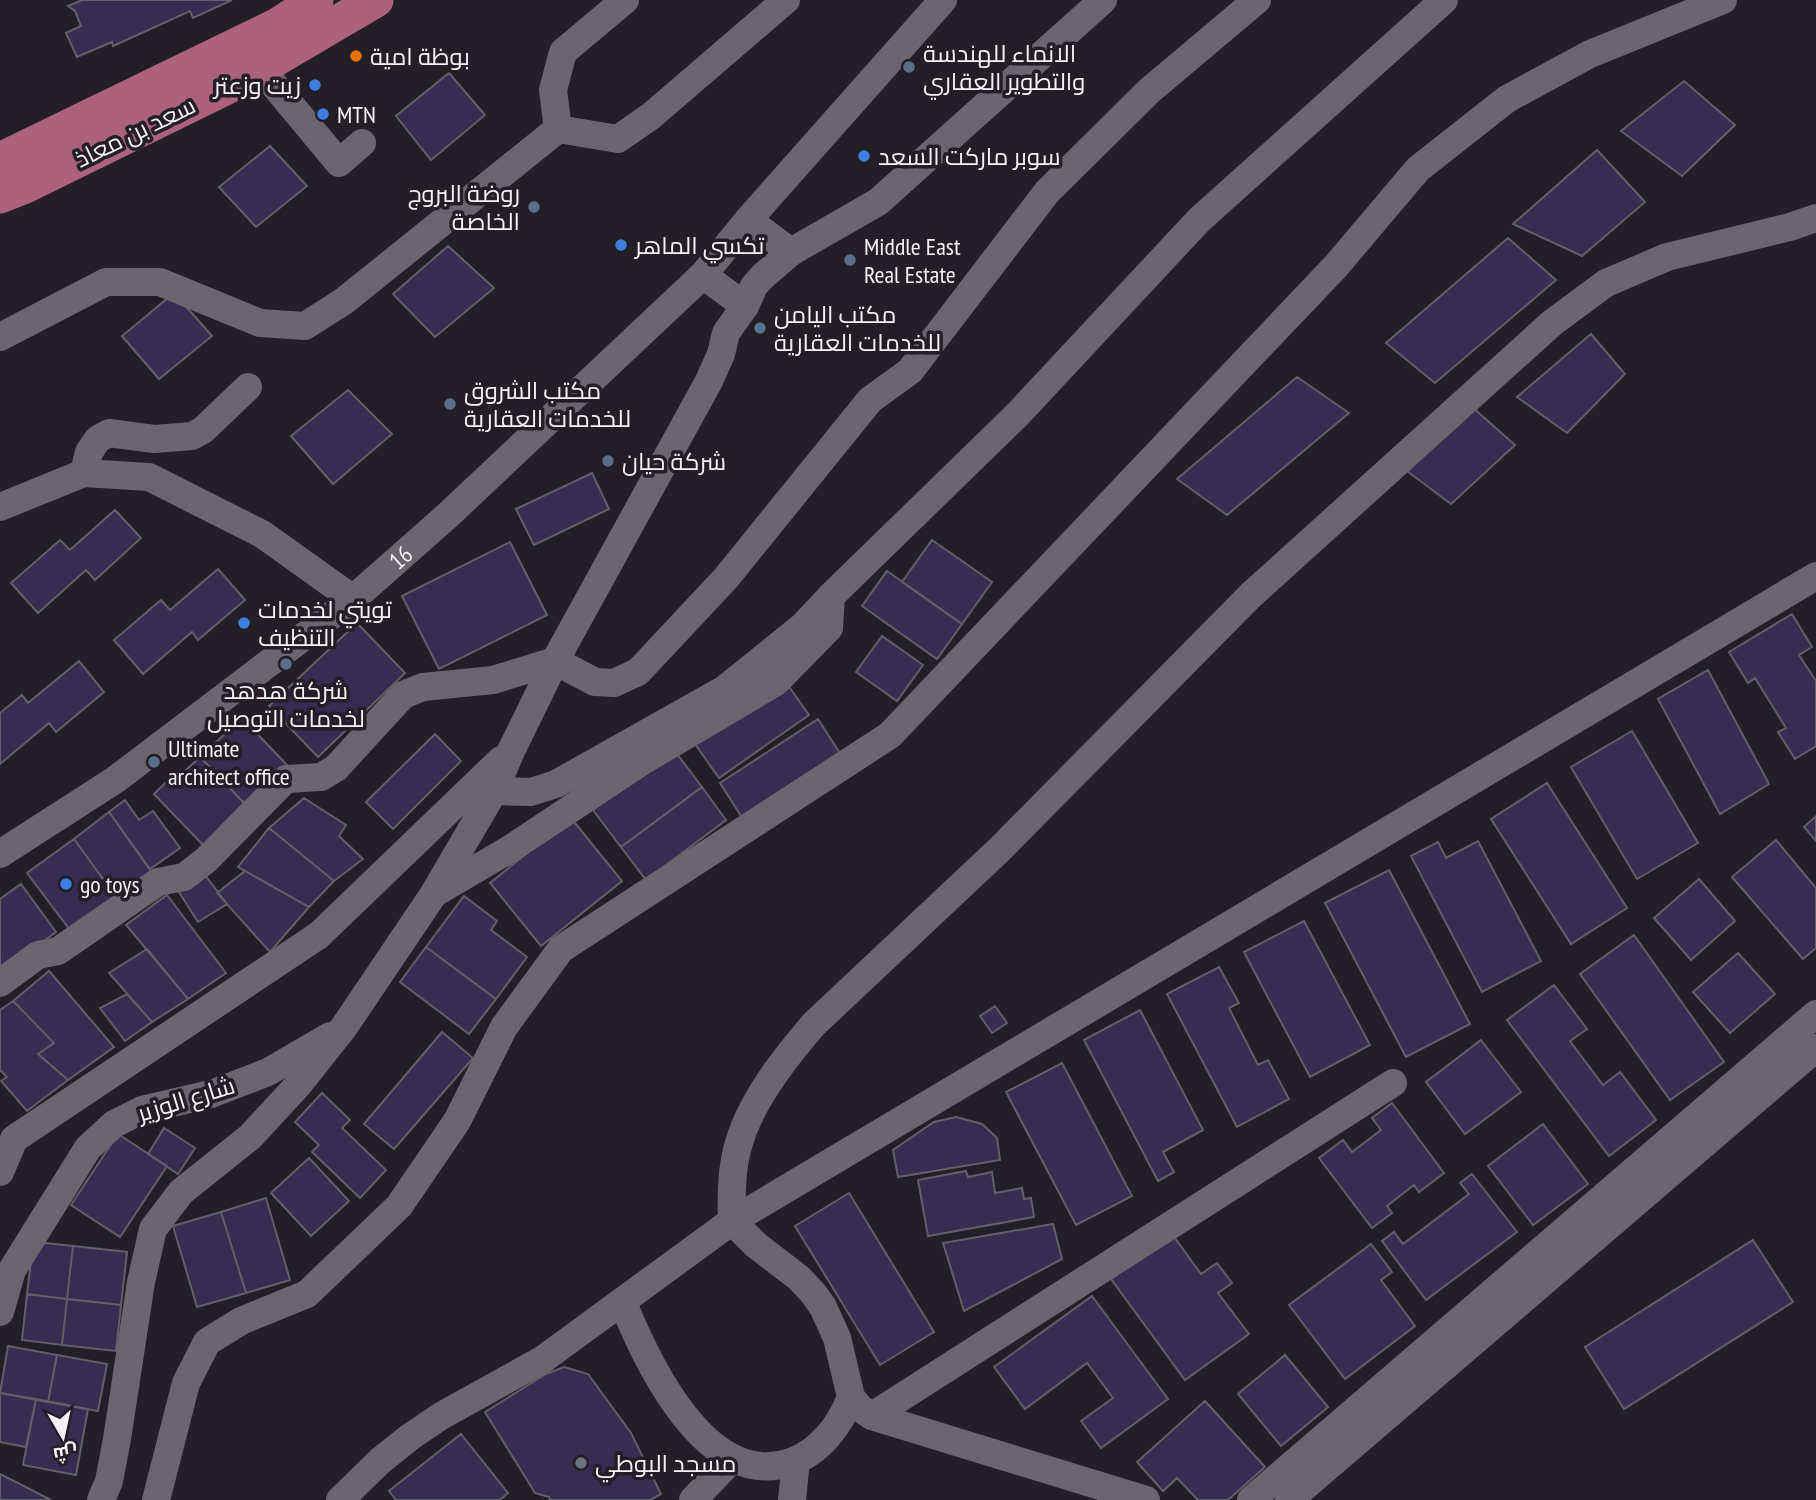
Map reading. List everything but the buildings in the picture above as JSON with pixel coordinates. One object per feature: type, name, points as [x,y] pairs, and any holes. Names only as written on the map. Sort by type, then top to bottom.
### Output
[{"type":"main road","name":"سعد بن معاذ","points":[[0,160],[278,25],[316,0]]},
{"type":"main road","name":"سعد بن معاذ","points":[[0,196],[233,84],[376,0]]},
{"type":"street","points":[[558,129],[553,90],[563,52],[625,0]]},
{"type":"street","points":[[0,337],[106,282],[160,282],[260,323],[305,326],[344,301],[558,129],[618,139],[651,116],[786,0]]},
{"type":"street","name":"16","points":[[0,854],[115,780],[353,599],[539,431],[703,275],[748,220],[943,0]]},
{"type":"street","points":[[101,1500],[109,1481],[141,1282],[153,1229],[181,1192],[250,1137],[298,1085],[344,1027],[433,895],[494,791],[510,751],[555,661],[709,381],[721,354],[726,333],[745,306],[754,286],[791,252],[878,202],[1103,0]]},
{"type":"street","points":[[0,983],[38,955],[58,951],[158,881],[184,877],[206,860],[286,779],[321,777],[336,768],[403,695],[423,687],[493,680],[555,661],[595,682],[614,682],[638,672],[726,578],[870,400],[910,370],[1047,192],[1149,91],[1257,0]]},
{"type":"street","points":[[494,791],[531,792],[556,784],[725,689],[803,626],[1018,414],[1199,220],[1444,0]]},
{"type":"street","points":[[156,1500],[186,1383],[206,1342],[241,1321],[307,1294],[399,1206],[457,1121],[505,1027],[561,949],[890,735],[1336,266],[1418,169],[1507,99],[1590,54],[1723,0]]},
{"type":"street","points":[[260,68],[339,163],[362,143]]},
{"type":"street","points":[[862,1406],[823,1307],[799,1278],[756,1245],[732,1221],[732,1184],[737,1147],[760,1098],[793,1048],[837,1001],[999,850],[1195,649],[1288,560],[1552,323],[1606,283],[1667,257],[1790,227],[1816,218]]},
{"type":"street","points":[[748,220],[791,252]]},
{"type":"street","points":[[703,275],[745,306]]},
{"type":"street","points":[[84,472],[89,452],[98,439],[109,433],[154,439],[192,436],[203,430],[248,387]]},
{"type":"street","points":[[0,507],[84,472],[149,477],[262,534],[353,599]]},
{"type":"street","points":[[340,1500],[380,1461],[410,1437],[441,1416],[542,1360],[732,1221],[1816,576]]},
{"type":"street","points":[[433,895],[510,849],[641,762],[776,682],[829,628],[831,596]]},
{"type":"street","points":[[0,1172],[14,1139],[319,935],[510,751]]},
{"type":"street","points":[[1251,1500],[1816,1014]]},
{"type":"street","name":"شارع الوزير","points":[[0,1312],[12,1270],[88,1148],[114,1124],[142,1110],[211,1094],[268,1072],[344,1027]]},
{"type":"street","points":[[1289,1500],[1816,1048]]},
{"type":"street","points":[[623,1303],[646,1354],[673,1400],[704,1438],[733,1458],[756,1465],[769,1466],[796,1460],[809,1453],[862,1406],[1393,1083]]},
{"type":"street","points":[[862,1406],[1146,1500]]},
{"type":"street","points":[[693,1500],[733,1458]]},
{"type":"street","points":[[792,1500],[796,1460]]},
{"type":"place","name":"بوظة امية","points":[[356,56]]},
{"type":"place","name":"الانماء للهندسة والتطوير العقاري","points":[[909,67]]},
{"type":"place","name":"زيت وزعتر","points":[[315,85]]},
{"type":"place","name":"MTN","points":[[323,114]]},
{"type":"place","name":"سوبر ماركت السعد","points":[[864,156]]},
{"type":"place","name":"روضة البروج الخاصة","points":[[534,207]]},
{"type":"place","name":"تكسي الماهر","points":[[621,245]]},
{"type":"place","name":"Middle East Real Estate","points":[[850,260]]},
{"type":"place","name":"مكتب اليامن للخدمات العقارية","points":[[760,328]]},
{"type":"place","name":"مكتب الشروق للخدمات العقارية","points":[[450,404]]},
{"type":"place","name":"شركة حيان","points":[[608,461]]},
{"type":"place","name":"تويتي لخدمات التنظيف","points":[[244,623]]},
{"type":"place","name":"شركة هدهد لخدمات التوصيل","points":[[286,664]]},
{"type":"place","name":"Ultimate architect office","points":[[154,762]]},
{"type":"place","name":"go toys","points":[[66,884]]},
{"type":"place","name":"مسجد البوطي","points":[[581,1463]]}]
